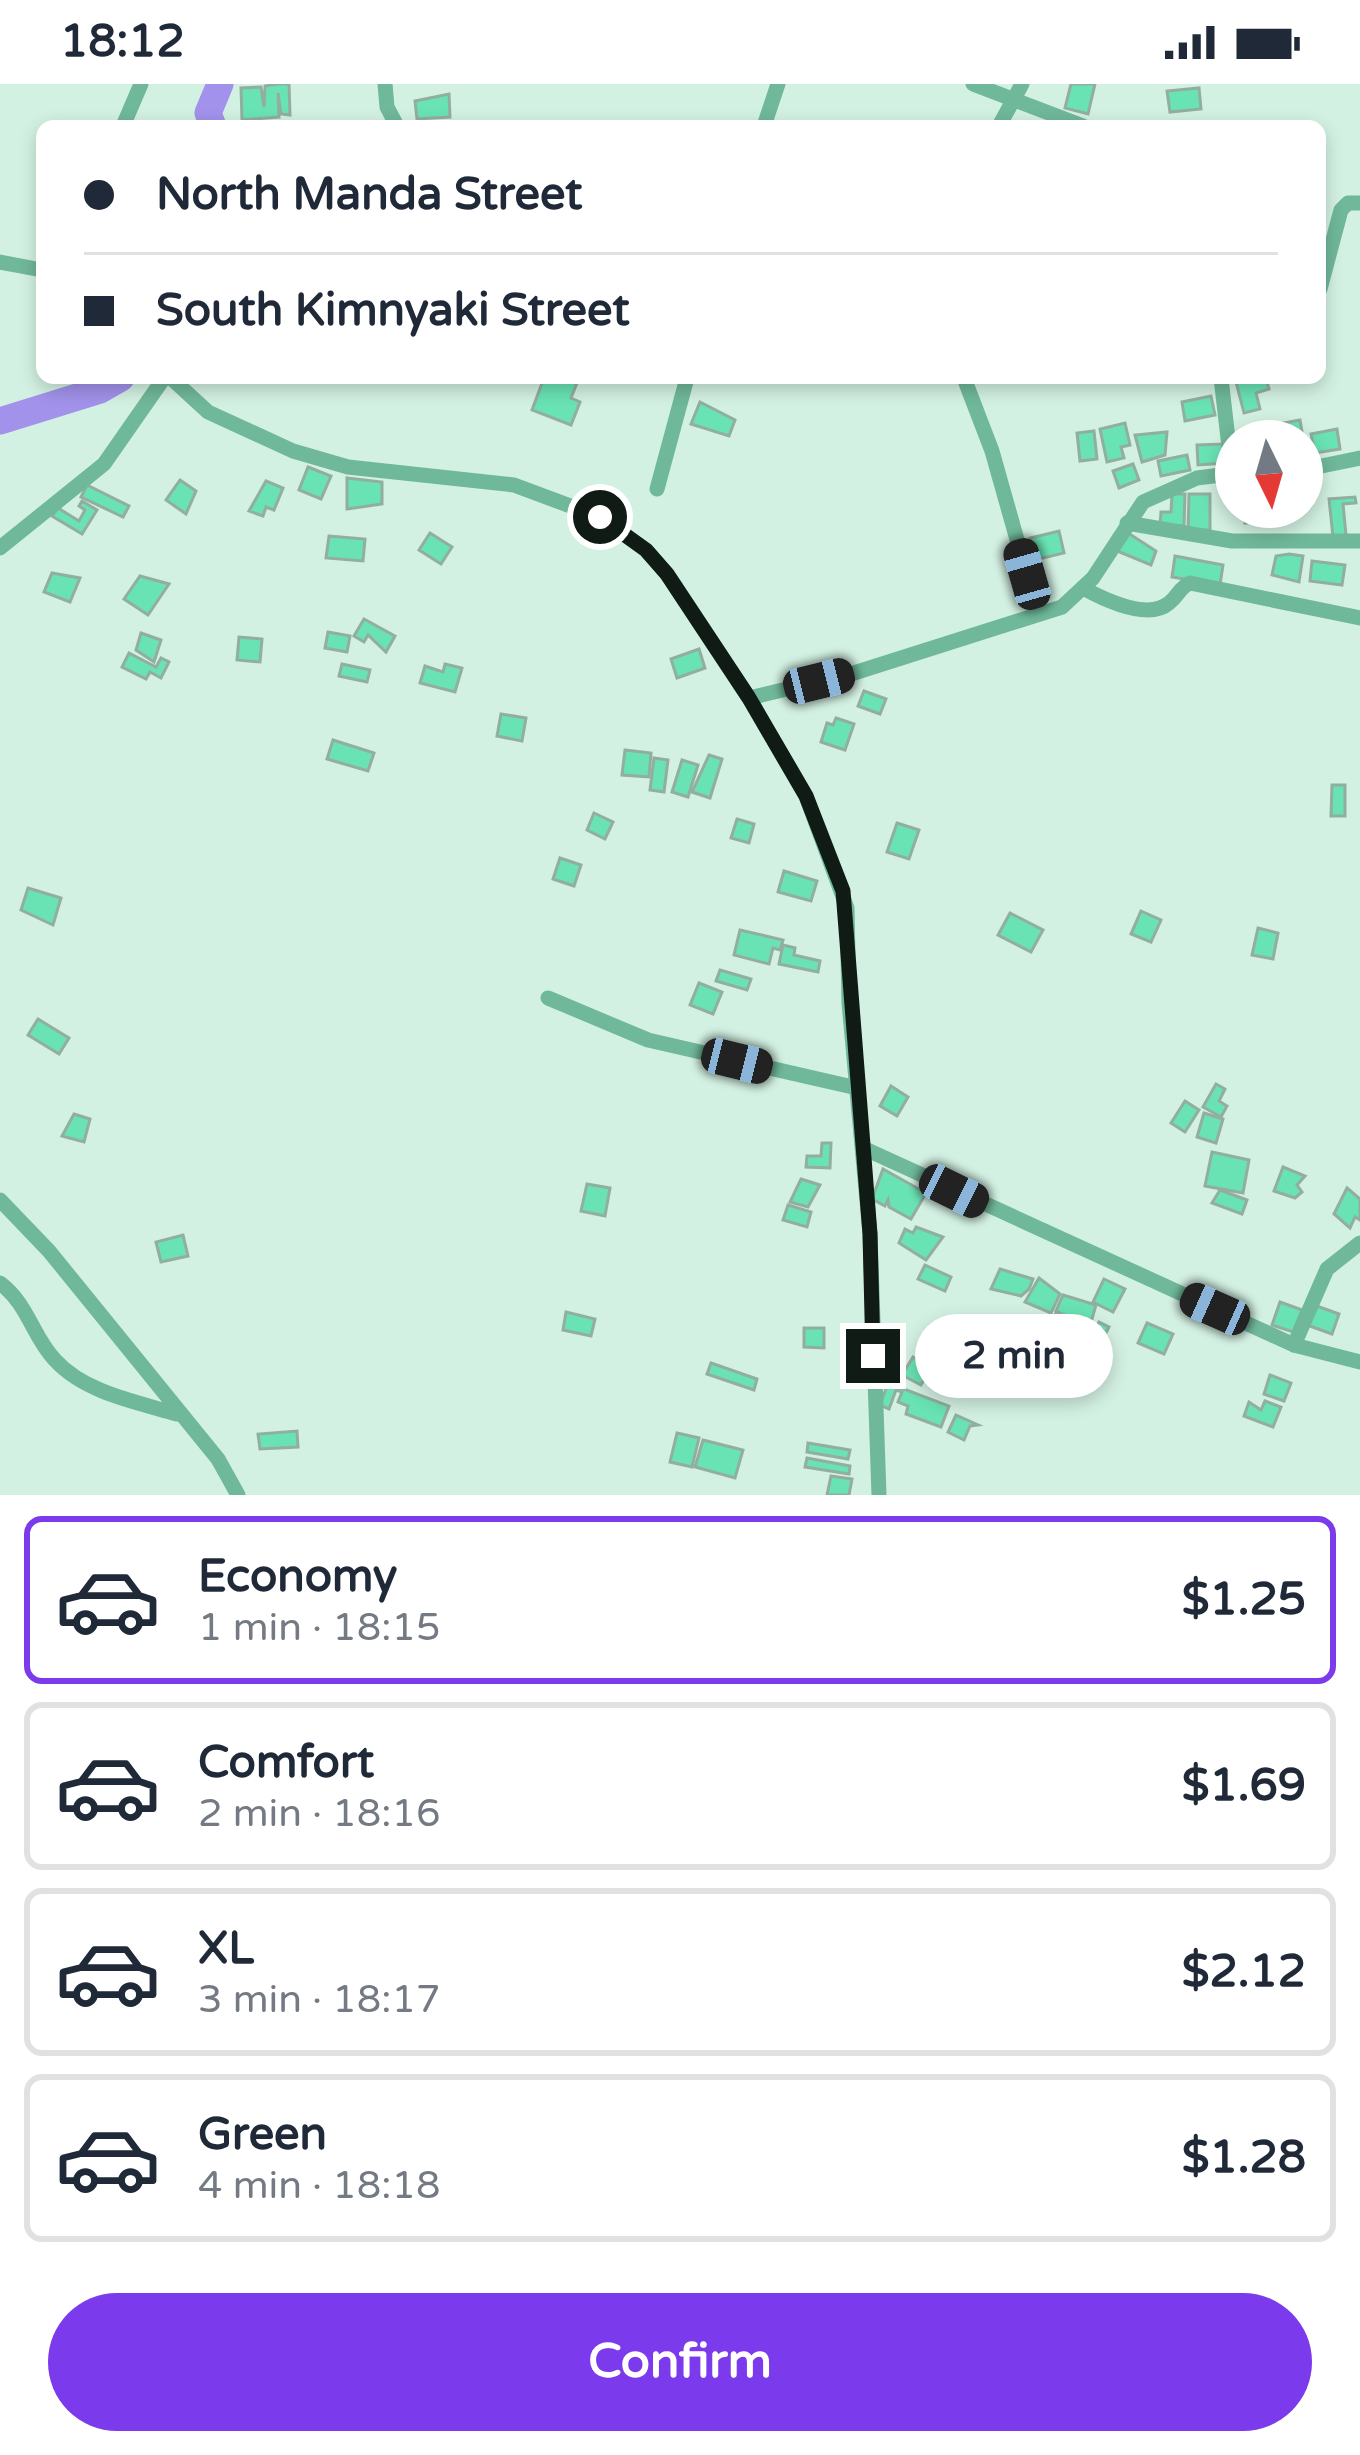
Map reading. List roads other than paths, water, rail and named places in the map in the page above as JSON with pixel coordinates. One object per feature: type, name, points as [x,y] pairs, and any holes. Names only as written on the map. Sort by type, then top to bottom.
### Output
[{"type":"street","points":[[126,120],[141,84]]},
{"type":"street","points":[[385,84],[394,120]]},
{"type":"street","points":[[766,120],[778,84]]},
{"type":"street","points":[[974,84],[1065,120]]},
{"type":"street","points":[[1001,120],[1022,84]]},
{"type":"street","points":[[1326,266],[1341,210],[1360,203]]},
{"type":"street","points":[[0,262],[36,269]]},
{"type":"street","points":[[0,548],[104,464],[164,384]]},
{"type":"street","points":[[175,384],[208,412],[293,451],[348,467],[514,485],[600,517],[656,562],[749,698],[806,796],[843,891],[863,1148],[879,1495]]},
{"type":"street","points":[[657,488],[685,384]]},
{"type":"street","points":[[966,384],[992,451],[1038,614]]},
{"type":"street","points":[[1222,384],[1227,420]]},
{"type":"street","points":[[1323,466],[1360,458]]},
{"type":"street","points":[[749,698],[854,673],[1062,607],[1083,588],[1152,496],[1215,476]]},
{"type":"street","points":[[1127,524],[1232,541],[1360,541]]},
{"type":"street","points":[[1083,588],[1118,604],[1153,608],[1170,603],[1190,583],[1360,618]]},
{"type":"street","points":[[548,998],[648,1040],[857,1088]]},
{"type":"street","points":[[863,1148],[1294,1345],[1360,1362]]},
{"type":"street","points":[[0,1201],[49,1252],[218,1459],[238,1495]]},
{"type":"street","points":[[1294,1345],[1327,1269],[1360,1243]]},
{"type":"street","points":[[0,1283],[26,1306],[52,1358],[71,1373],[105,1392],[180,1415]]},
{"type":"waterway","points":[[211,120],[208,113],[220,84]]},
{"type":"waterway","points":[[0,421],[110,384]]}]
